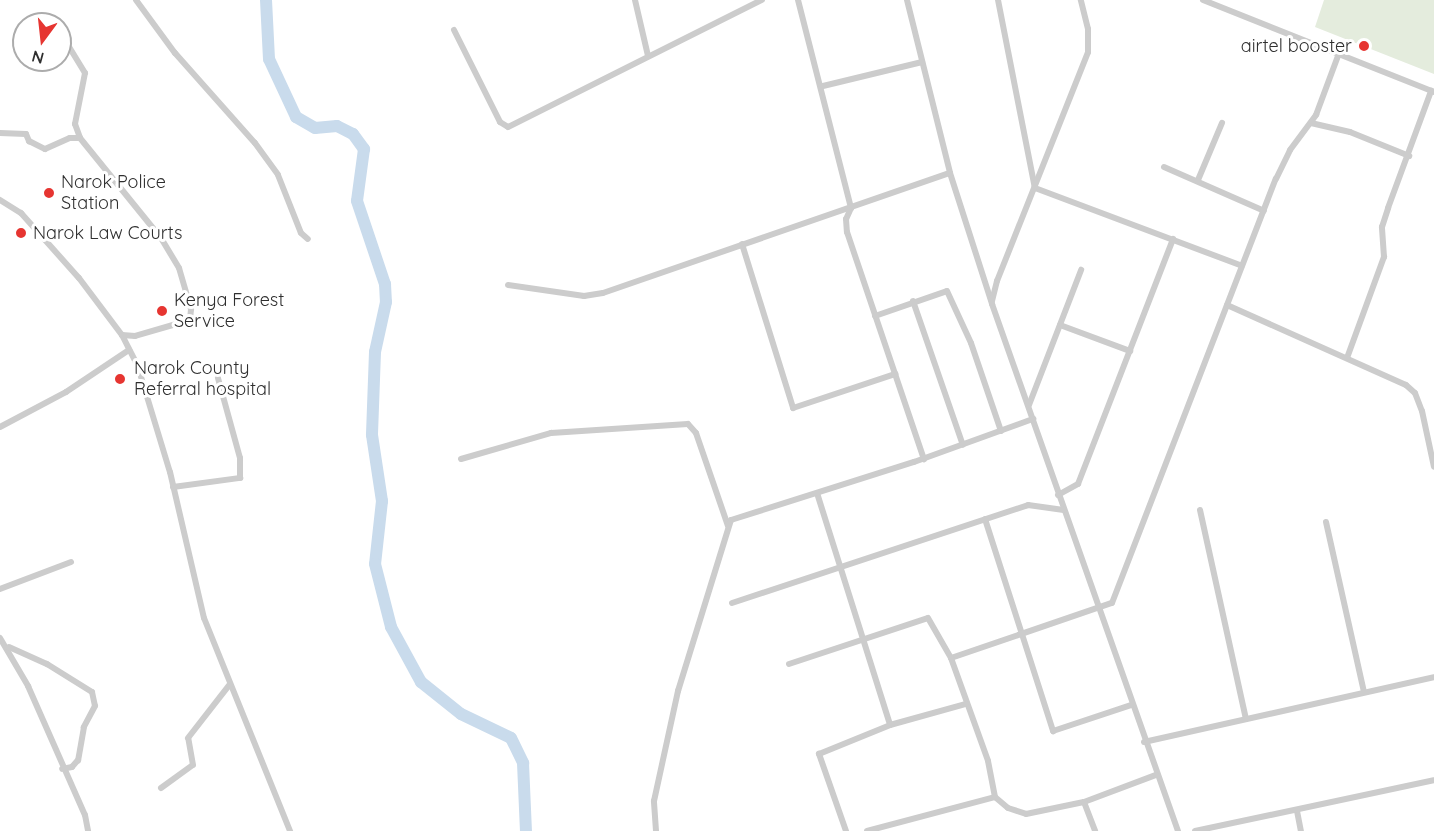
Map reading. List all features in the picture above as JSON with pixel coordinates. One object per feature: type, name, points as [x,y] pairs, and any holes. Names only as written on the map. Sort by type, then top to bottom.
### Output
[{"type":"street","points":[[136,0],[174,53],[255,143],[278,175],[301,233],[308,239]]},
{"type":"street","points":[[635,0],[648,56]]},
{"type":"street","points":[[454,30],[481,88],[506,127],[761,0]]},
{"type":"street","points":[[798,0],[823,86],[851,208],[846,224],[924,459]]},
{"type":"street","points":[[906,0],[950,173],[992,304],[1144,742],[1178,831]]},
{"type":"street","points":[[998,0],[1035,188]]},
{"type":"street","points":[[992,304],[997,281],[1088,52],[1088,29],[1081,0]]},
{"type":"street","points":[[1203,0],[1338,56],[1433,92],[1382,227],[1384,257],[1347,358]]},
{"type":"street","points":[[72,52],[85,74],[75,124],[80,138],[161,238],[178,268],[191,309],[190,320],[180,324],[135,336],[122,335]]},
{"type":"street","points":[[951,658],[1098,609],[1114,599],[1264,211],[1290,150],[1311,123],[1338,56]]},
{"type":"street","points":[[823,86],[922,62]]},
{"type":"street","points":[[1198,180],[1222,123]]},
{"type":"street","points":[[1311,123],[1350,132],[1409,156]]},
{"type":"street","points":[[0,133],[26,134],[29,141],[45,149],[70,138],[80,138]]},
{"type":"street","points":[[1164,167],[1264,211]]},
{"type":"street","points":[[508,285],[592,295],[950,173]]},
{"type":"street","points":[[1035,188],[1242,266]]},
{"type":"street","points":[[0,200],[31,224],[79,278],[122,335],[129,350],[153,406],[200,607],[290,831]]},
{"type":"street","points":[[1058,495],[1078,484],[1173,239]]},
{"type":"street","points":[[742,244],[793,408],[895,374]]},
{"type":"street","points":[[1029,406],[1082,270]]},
{"type":"street","points":[[875,316],[947,291],[952,297],[1001,431]]},
{"type":"street","points":[[913,301],[963,445]]},
{"type":"street","points":[[1227,304],[1406,385],[1415,393],[1434,467]]},
{"type":"street","points":[[1060,325],[1130,351]]},
{"type":"street","points":[[0,427],[66,392],[129,350]]},
{"type":"street","points":[[173,488],[240,478],[240,458],[218,378]]},
{"type":"street","points":[[656,831],[654,801],[678,691],[728,526],[735,518],[924,459],[1033,419]]},
{"type":"street","points":[[461,459],[550,433],[688,424],[696,433],[728,526]]},
{"type":"street","points":[[817,493],[890,725]]},
{"type":"street","points":[[732,603],[1035,504],[1064,510]]},
{"type":"street","points":[[1200,510],[1246,719]]},
{"type":"street","points":[[985,519],[1053,731],[1131,705]]},
{"type":"street","points":[[1326,522],[1364,692]]},
{"type":"street","points":[[0,589],[71,562]]},
{"type":"street","points":[[789,664],[861,638],[928,618],[951,658],[965,704],[988,761],[995,797],[1008,808],[1026,814],[1084,802],[1156,775]]},
{"type":"street","points":[[0,638],[28,686],[89,831]]},
{"type":"street","points":[[5,645],[47,664],[92,692],[95,706],[84,727],[78,760],[72,767],[62,769]]},
{"type":"street","points":[[1144,742],[1434,677]]},
{"type":"street","points":[[161,788],[193,765],[188,738],[230,684]]},
{"type":"street","points":[[846,831],[819,754],[890,725],[965,704]]},
{"type":"street","points":[[1196,831],[1434,780]]},
{"type":"street","points":[[867,831],[995,797]]},
{"type":"street","points":[[1084,802],[1095,831]]},
{"type":"street","points":[[1297,811],[1301,831]]},
{"type":"green space","points":[[1324,0],[1434,0],[1434,74],[1315,27]]},
{"type":"waterway","points":[[266,0],[269,59],[296,117],[315,128],[337,126],[353,134],[364,149],[357,201],[385,284],[386,302],[375,352],[372,435],[382,501],[375,564],[391,627],[421,682],[461,714],[511,738],[523,763],[526,831]]},
{"type":"place","name":"airtel booster","points":[[1364,46]]},
{"type":"place","name":"Narok Police Station","points":[[49,193]]},
{"type":"place","name":"Narok Law Courts","points":[[21,233]]},
{"type":"place","name":"Kenya Forest Service","points":[[162,311]]},
{"type":"place","name":"Narok County Referral hospital","points":[[120,379]]}]
